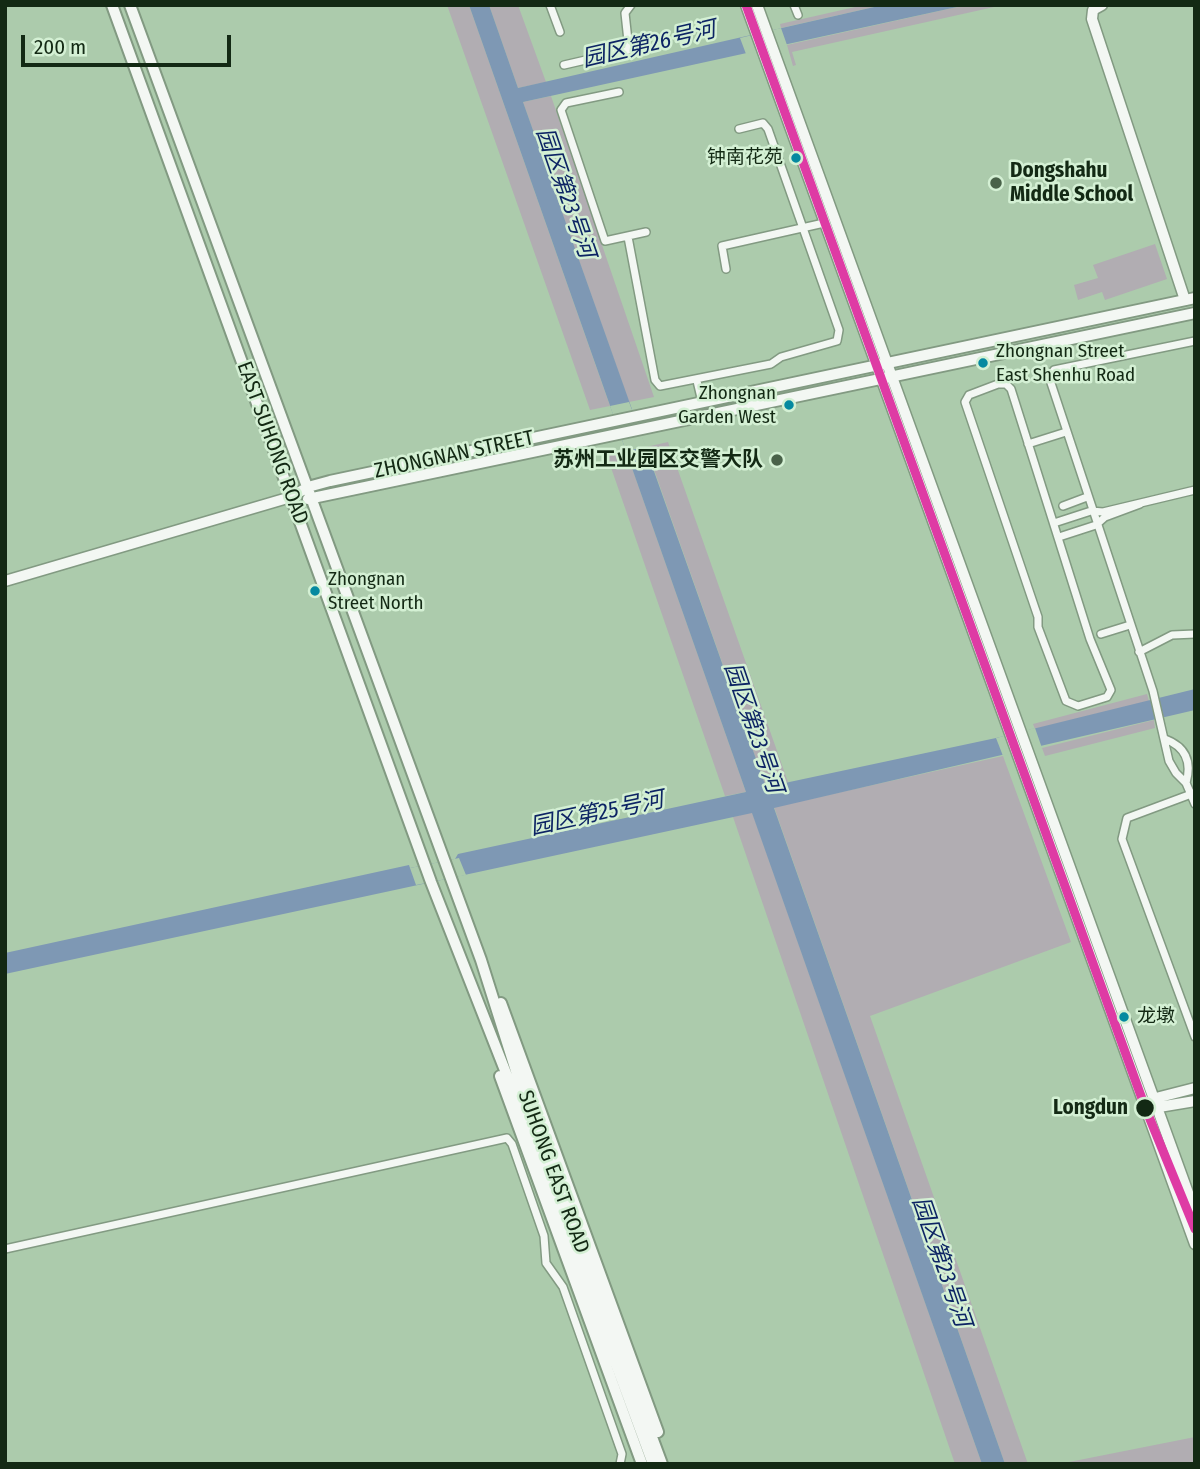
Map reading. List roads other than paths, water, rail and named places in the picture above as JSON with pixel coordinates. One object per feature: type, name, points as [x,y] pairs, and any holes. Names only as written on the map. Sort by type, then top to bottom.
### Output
[{"type":"main road","name":"EAST SUHONG ROAD","points":[[112,5],[431,882]]},
{"type":"main road","name":"EAST SUHONG ROAD","points":[[130,5],[450,878]]},
{"type":"main road","points":[[746,5],[761,33],[773,48],[881,363],[880,379],[1195,1244]]},
{"type":"main road","points":[[757,5],[762,51],[824,223],[881,363],[892,377],[1195,1212]]},
{"type":"main road","points":[[1102,5],[1093,10],[1092,19],[1190,299]]},
{"type":"main road","name":"ZHONGNAN STREET","points":[[5,581],[292,497],[307,486],[1190,299]]},
{"type":"main road","name":"ZHONGNAN STREET","points":[[292,497],[313,499],[1195,313]]},
{"type":"main road","name":"SUHONG EAST ROAD","points":[[450,878],[481,960],[517,1074],[619,1360],[653,1464]]},
{"type":"main road","name":"SUHONG EAST ROAD","points":[[431,882],[497,1056],[662,1464]]},
{"type":"main road","points":[[481,960],[496,988],[669,1464]]},
{"type":"main road","points":[[497,1056],[500,1076],[642,1464]]},
{"type":"main road","points":[[1145,1108],[1154,1096],[1195,1088]]},
{"type":"main road","points":[[1145,1108],[1195,1101]]},
{"type":"street","points":[[550,5],[560,32]]},
{"type":"street","points":[[564,65],[629,50],[625,13],[631,5]]},
{"type":"street","points":[[794,5],[797,15]]},
{"type":"street","points":[[619,92],[566,103],[561,110],[604,241],[646,232]]},
{"type":"street","points":[[628,237],[655,380],[664,386],[771,364],[781,357],[837,341],[839,331],[766,125],[760,123],[739,129]]},
{"type":"street","points":[[726,269],[722,246],[824,223]]},
{"type":"street","points":[[1195,341],[1050,373],[1049,380],[1153,691],[1172,768],[1186,783],[1193,794],[1195,804]]},
{"type":"street","points":[[697,381],[702,402]]},
{"type":"street","points":[[998,384],[1006,384],[1011,389],[1054,523],[1090,639],[1111,690],[1107,697],[1078,706],[1066,701],[1038,628],[1038,617],[966,405],[967,396],[998,384]]},
{"type":"street","points":[[1028,443],[1066,432]]},
{"type":"street","points":[[1054,523],[1091,511],[1103,512],[1195,490]]},
{"type":"street","points":[[1063,506],[1087,497]]},
{"type":"street","points":[[1059,537],[1096,525],[1104,517],[1144,502]]},
{"type":"street","points":[[1101,634],[1130,625]]},
{"type":"street","points":[[1139,652],[1172,635],[1195,634]]},
{"type":"street","points":[[1165,738],[1176,743],[1186,756],[1189,768],[1186,783]]},
{"type":"street","points":[[1193,794],[1127,818],[1121,831],[1175,990],[1185,1006],[1195,1037]]},
{"type":"street","points":[[1185,1006],[1195,1004]]},
{"type":"street","points":[[5,1249],[507,1138],[512,1144],[544,1236],[546,1263],[563,1287],[622,1454],[620,1464]]},
{"type":"water","points":[[469,5],[489,5],[518,88],[883,5],[966,5],[523,102],[766,787],[996,738],[1195,689],[1195,710],[774,808],[1005,1464],[982,1464],[752,813],[5,974],[5,953],[409,865],[410,868],[455,859],[458,854],[746,792]]},
{"type":"place","name":"钟南花苑","points":[[796,158]]},
{"type":"place","name":"Dongshahu Middle School","points":[[996,183]]},
{"type":"place","name":"Zhongnan Street East Shenhu Road","points":[[983,363]]},
{"type":"place","name":"Zhongnan Garden West","points":[[789,405]]},
{"type":"place","name":"苏州工业园区交警大队","points":[[777,460]]},
{"type":"place","name":"Zhongnan Street North","points":[[315,591]]},
{"type":"place","name":"龙墩","points":[[1124,1017]]},
{"type":"place","name":"Longdun","points":[[1145,1108]]},
{"type":"water label","name":"园区第26号河","points":[[649,45]]},
{"type":"water label","name":"园区第23号河","points":[[565,193]]},
{"type":"water label","name":"园区第23号河","points":[[753,728]]},
{"type":"water label","name":"园区第25号河","points":[[597,814]]},
{"type":"water label","name":"园区第23号河","points":[[941,1262]]}]
